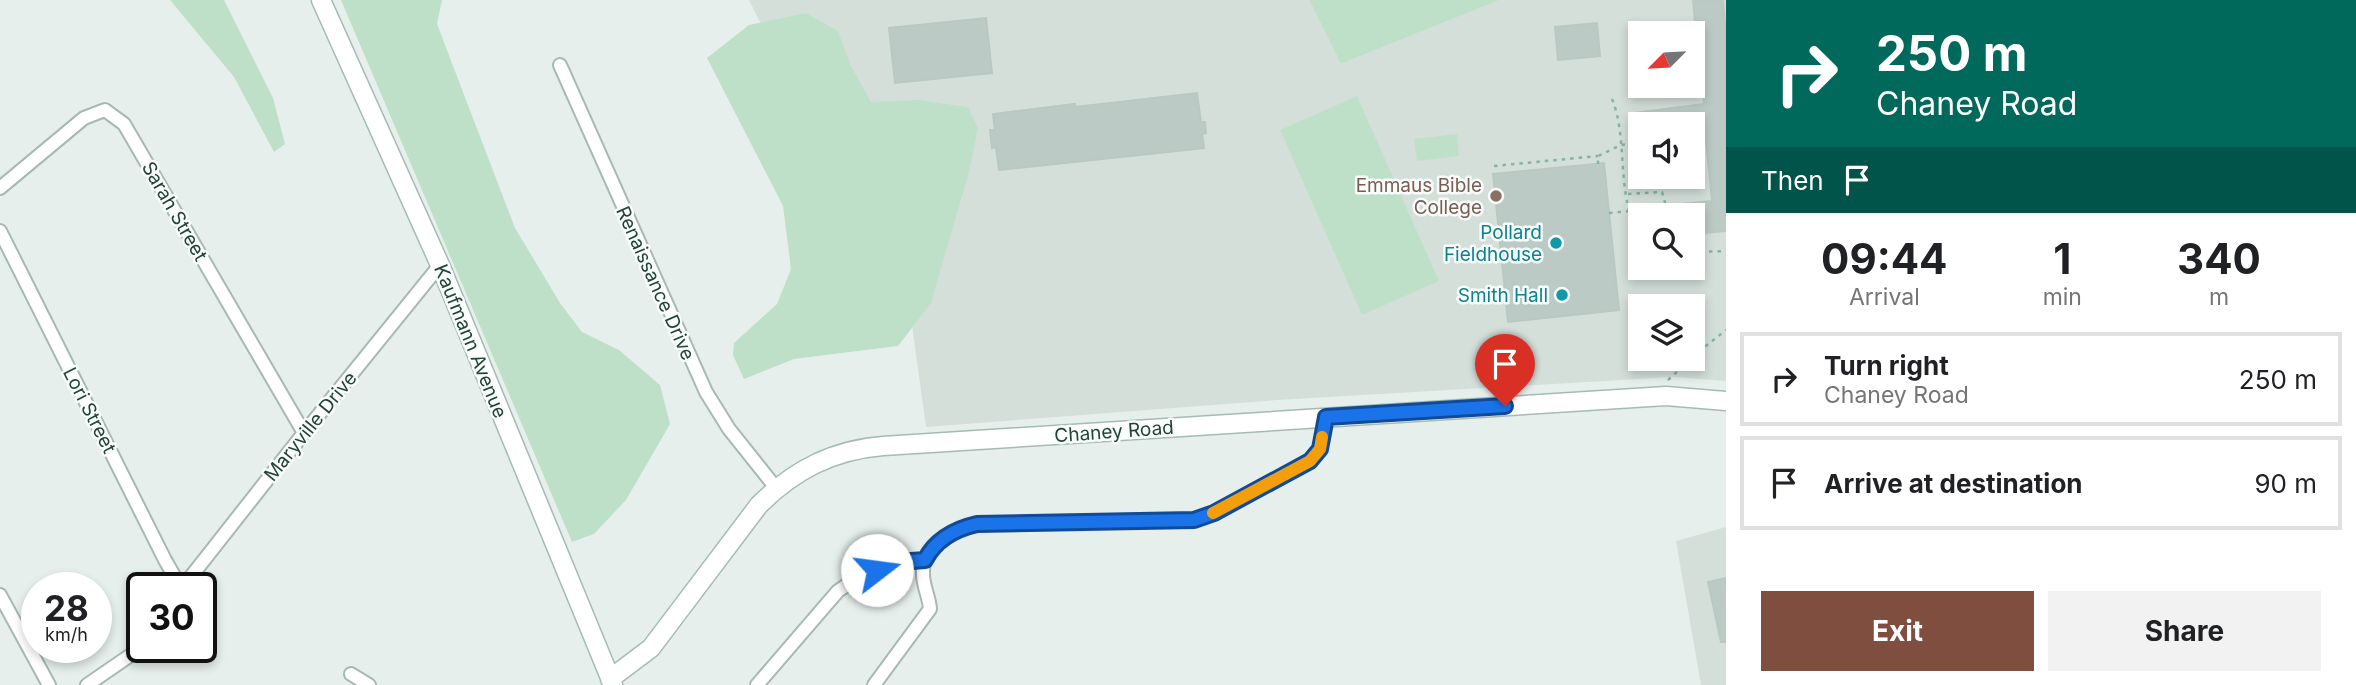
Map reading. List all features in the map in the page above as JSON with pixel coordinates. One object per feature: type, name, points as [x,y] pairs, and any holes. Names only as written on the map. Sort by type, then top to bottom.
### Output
[{"type":"street","name":"Kaufmann Avenue","points":[[321,0],[440,265],[608,683]]},
{"type":"street","name":"Renaissance Drive","points":[[559,65],[706,392],[729,429],[776,488]]},
{"type":"street","name":"Sarah Street","points":[[0,187],[84,118],[105,110],[124,124],[304,433]]},
{"type":"street","name":"Lori Street","points":[[0,231],[172,572]]},
{"type":"street","name":"Maryville Drive","points":[[194,572],[440,265]]},
{"type":"street","name":"Chaney Road","points":[[608,683],[651,648],[759,505],[776,488],[794,474],[846,451],[867,447],[1666,396],[1726,401]]},
{"type":"street","points":[[874,685],[930,609],[923,569],[925,560],[938,541],[962,527],[977,524],[1194,520],[1214,513],[1310,461],[1320,449],[1326,417]]},
{"type":"street","points":[[757,685],[838,591],[855,579],[898,562],[925,560]]},
{"type":"street","points":[[0,595],[49,685]]},
{"type":"street","points":[[87,685],[126,657]]},
{"type":"street","points":[[351,674],[369,685]]},
{"type":"path","points":[[1612,99],[1617,113],[1629,203]]},
{"type":"path","points":[[1494,166],[1598,156],[1628,144]]},
{"type":"path","points":[[1598,156],[1598,164]]},
{"type":"path","points":[[1627,194],[1662,191],[1665,203]]},
{"type":"path","points":[[1609,214],[1628,211]]},
{"type":"path","points":[[1705,252],[1726,251]]},
{"type":"path","points":[[1705,347],[1726,330]]},
{"type":"path","points":[[1667,381],[1677,371]]},
{"type":"shaded area","points":[[749,0],[1309,0],[1341,64],[1500,0],[1726,0],[1726,381],[1673,377],[1277,400],[926,427],[912,325]]},
{"type":"shaded area","points":[[1726,527],[1726,685],[1701,685],[1676,541]]},
{"type":"green space","points":[[170,0],[224,0],[273,98],[285,144],[274,152],[234,77]]},
{"type":"green space","points":[[341,0],[442,0],[437,24],[515,228],[560,303],[582,332],[619,350],[660,385],[670,424],[626,500],[594,534],[572,542]]},
{"type":"green space","points":[[1309,0],[1500,0],[1341,64]]},
{"type":"green space","points":[[806,13],[838,31],[850,64],[871,102],[918,100],[968,107],[978,128],[969,172],[931,303],[898,346],[794,359],[744,379],[733,355],[734,343],[777,304],[791,269],[783,206],[707,58],[749,25]]},
{"type":"green space","points":[[1357,96],[1439,281],[1362,315],[1280,130]]},
{"type":"green space","points":[[1457,134],[1459,156],[1417,161],[1414,139]]},
{"type":"building","points":[[1693,0],[1723,0],[1726,38],[1726,231],[1705,233],[1705,203],[1691,203],[1712,201],[1705,141],[1705,112],[1641,112],[1704,104],[1705,21],[1695,21]]},
{"type":"building","points":[[986,18],[992,73],[895,83],[889,28]]},
{"type":"building","points":[[1597,23],[1600,56],[1558,60],[1555,27]]},
{"type":"building","points":[[1197,93],[1201,122],[1205,122],[1206,133],[1202,134],[1204,148],[999,170],[996,147],[992,148],[990,130],[995,130],[993,114]]},
{"type":"building","name":"Pollard Fieldhouse","points":[[1604,163],[1619,310],[1508,322],[1493,174]]},
{"type":"building","points":[[1726,578],[1726,642],[1721,642],[1708,582]]},
{"type":"slow traffic","points":[[1213,513],[1310,461],[1320,449],[1322,437]]},
{"type":"place","name":"Emmaus Bible College","points":[[1496,196]]},
{"type":"place","name":"Pollard Fieldhouse","points":[[1556,243]]},
{"type":"place","name":"Smith Hall","points":[[1562,295]]},
{"type":"route","points":[[877,570],[898,562],[925,560],[938,541],[962,527],[977,524],[1194,520],[1214,513],[1310,461],[1320,449],[1326,417],[1505,406]]}]
